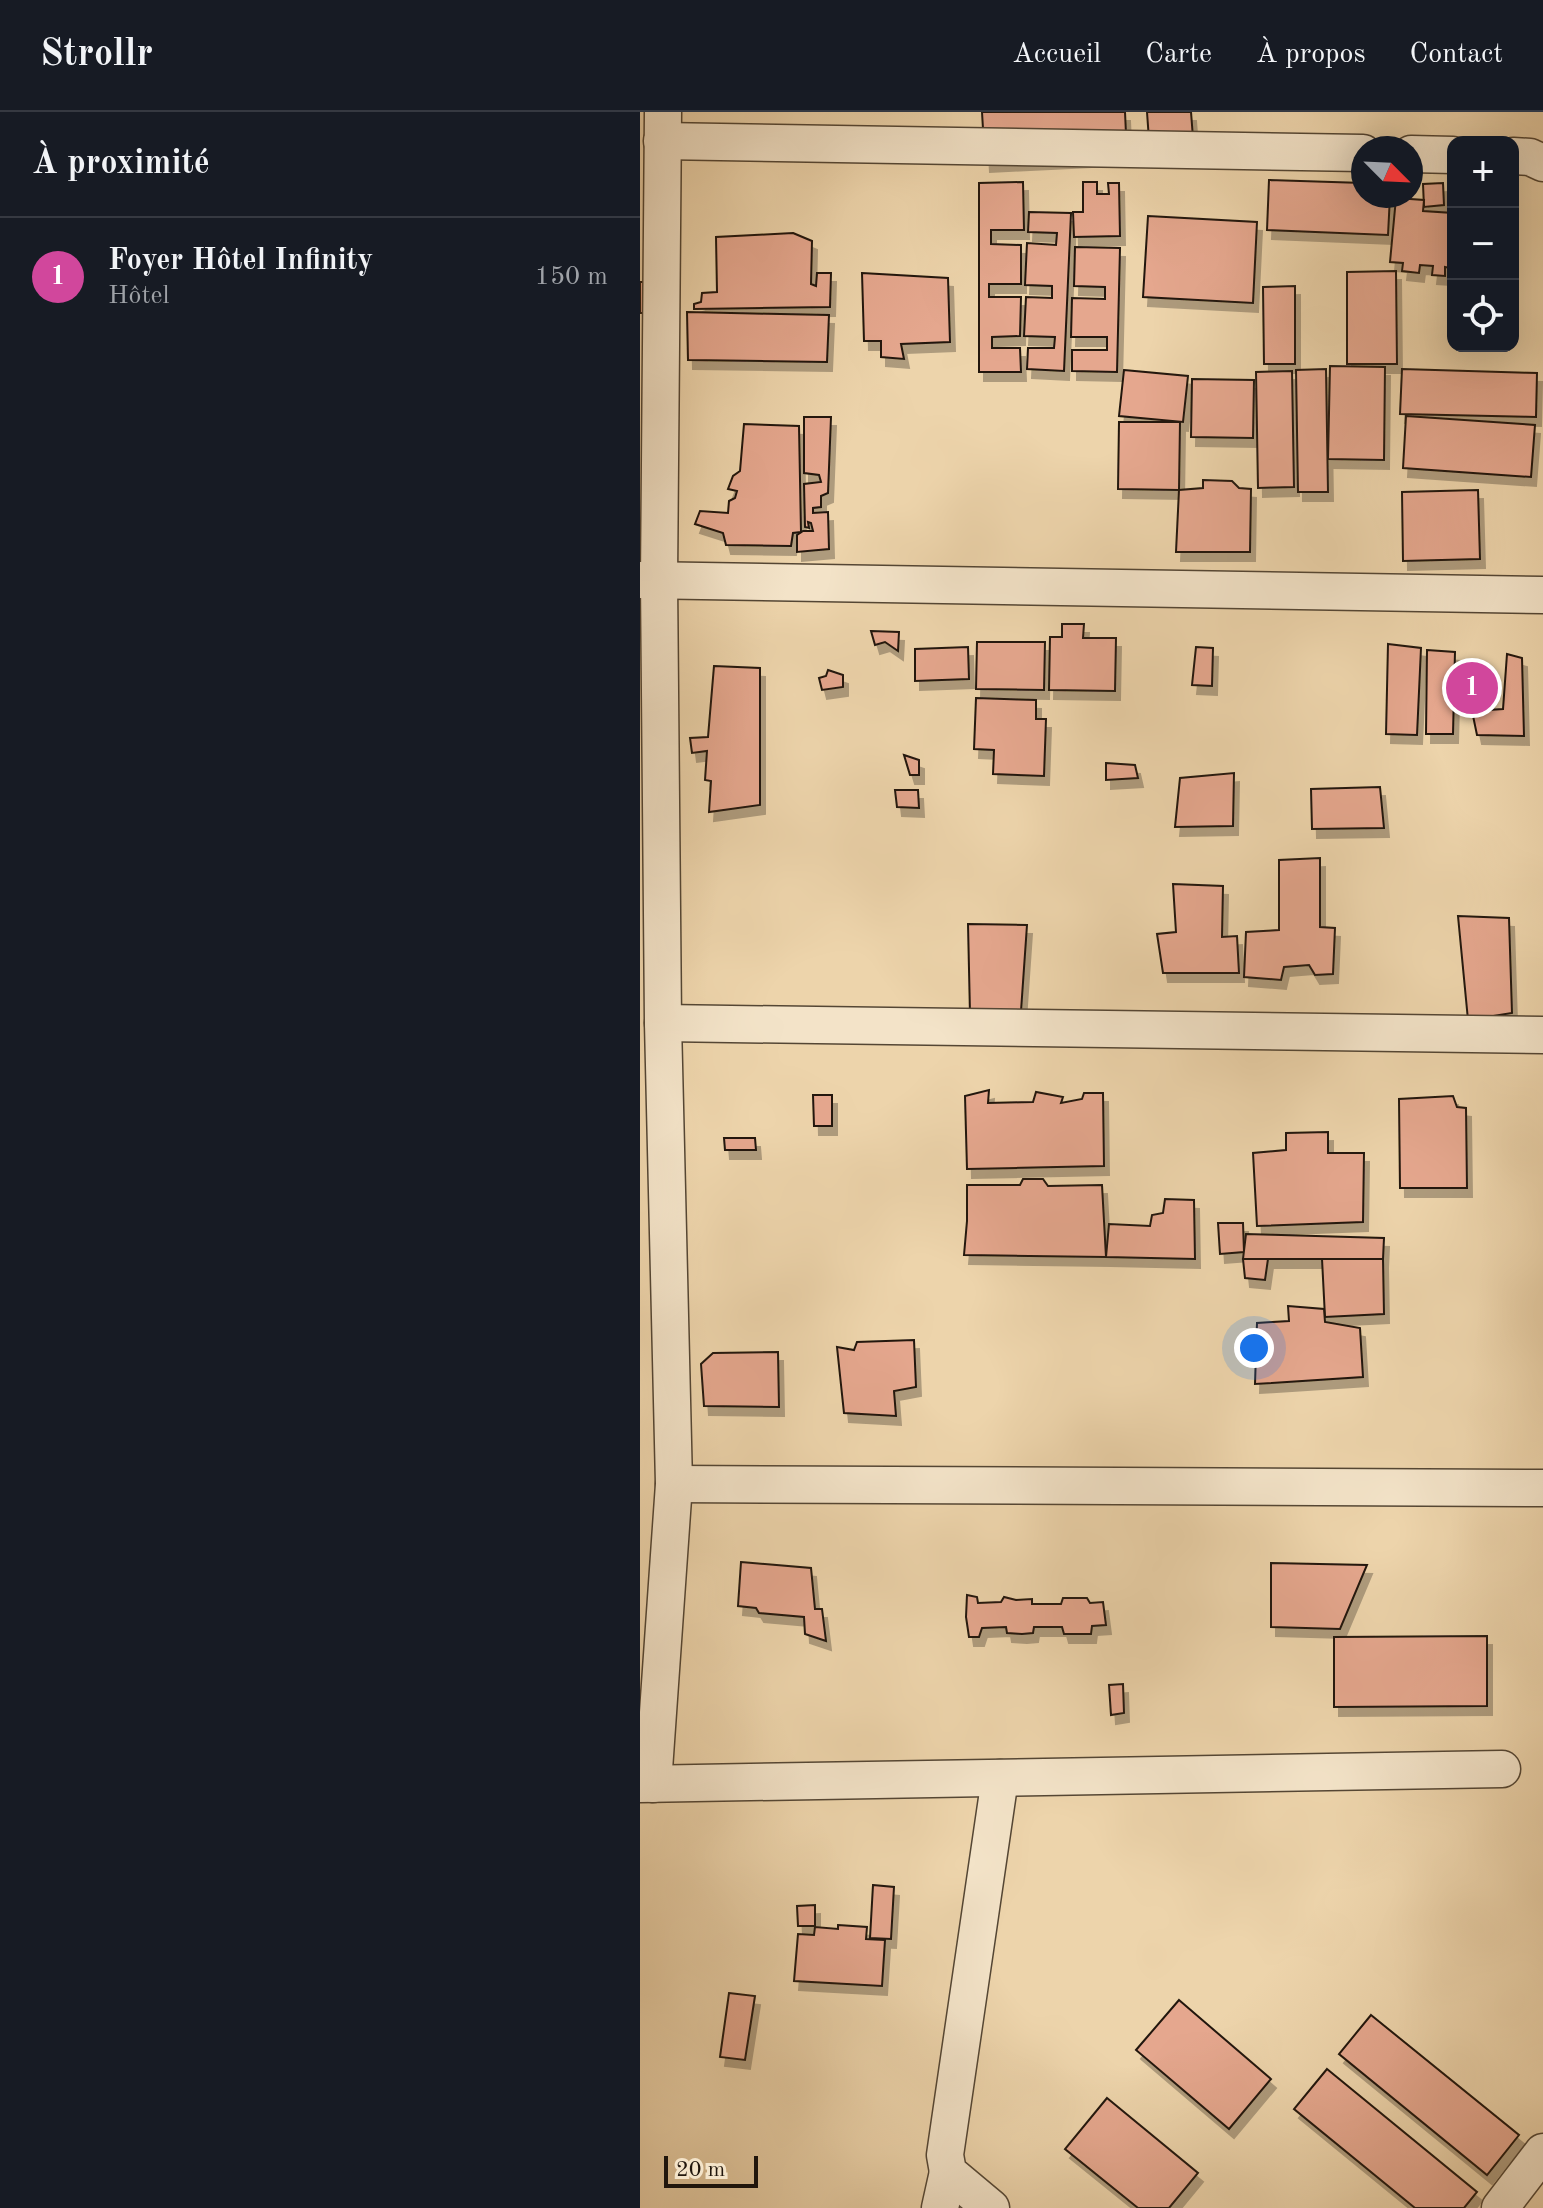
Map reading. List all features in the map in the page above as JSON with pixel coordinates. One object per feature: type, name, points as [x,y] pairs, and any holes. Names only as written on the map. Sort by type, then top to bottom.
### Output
[{"type":"street","points":[[1351,153],[662,127],[650,580],[674,1484],[647,1784],[1502,1769]]},
{"type":"street","points":[[1423,154],[1447,155]]},
{"type":"street","points":[[1519,156],[1543,163]]},
{"type":"street","points":[[650,580],[1543,595]]},
{"type":"street","points":[[663,1023],[1543,1035]]},
{"type":"street","points":[[674,1484],[1543,1488]]},
{"type":"street","points":[[940,2208],[948,2172],[945,2155],[1000,1778]]},
{"type":"street","points":[[1500,2208],[1543,2152]]},
{"type":"street","points":[[948,2172],[991,2208]]},
{"type":"building","points":[[982,112],[1125,112],[1127,156],[985,163]]},
{"type":"building","points":[[1147,112],[1191,112],[1193,138],[1149,140]]},
{"type":"building","points":[[1269,180],[1351,183],[1351,208],[1389,208],[1388,235],[1267,230]]},
{"type":"building","points":[[1023,182],[1024,230],[991,230],[991,244],[1021,245],[1021,284],[989,284],[989,297],[1021,297],[1020,336],[992,337],[992,348],[1020,348],[1021,372],[979,372],[979,183]]},
{"type":"building","points":[[1083,182],[1097,182],[1097,194],[1109,194],[1108,183],[1119,183],[1120,236],[1074,237],[1073,212],[1083,212]]},
{"type":"building","points":[[1443,183],[1444,205],[1424,207],[1423,184]]},
{"type":"building","points":[[1424,200],[1423,211],[1447,213],[1445,276],[1432,275],[1433,266],[1420,265],[1419,273],[1402,271],[1403,263],[1390,262],[1395,208],[1423,208]]},
{"type":"building","points":[[1029,212],[1071,213],[1064,371],[1027,369],[1028,348],[1054,348],[1055,337],[1024,336],[1026,297],[1052,298],[1052,286],[1025,285],[1027,243],[1056,245],[1057,233],[1028,232]]},
{"type":"building","points":[[1148,216],[1257,222],[1253,303],[1143,297]]},
{"type":"building","points":[[793,233],[812,241],[811,284],[816,286],[817,273],[831,273],[830,307],[694,309],[694,304],[701,302],[702,293],[717,292],[716,237]]},
{"type":"building","points":[[1075,247],[1120,248],[1117,372],[1072,371],[1072,350],[1107,350],[1107,337],[1071,337],[1072,298],[1105,299],[1105,287],[1074,286]]},
{"type":"building","points":[[1396,271],[1397,364],[1347,364],[1347,272]]},
{"type":"building","points":[[862,273],[948,278],[950,342],[901,344],[904,359],[881,357],[881,341],[864,341]]},
{"type":"building","points":[[640,282],[650,282],[649,313],[640,313]]},
{"type":"building","points":[[1295,286],[1295,364],[1264,364],[1263,287]]},
{"type":"building","points":[[687,312],[829,315],[827,362],[688,360]]},
{"type":"building","points":[[1330,366],[1385,367],[1384,460],[1328,459]]},
{"type":"building","points":[[1326,369],[1328,492],[1298,492],[1296,370]]},
{"type":"building","points":[[1402,369],[1537,373],[1536,417],[1400,414]]},
{"type":"building","points":[[1124,370],[1188,376],[1183,422],[1119,416]]},
{"type":"building","points":[[1292,371],[1294,487],[1258,488],[1256,372]]},
{"type":"building","points":[[1192,379],[1254,380],[1253,438],[1191,437]]},
{"type":"building","points":[[1406,416],[1535,425],[1531,477],[1403,468]]},
{"type":"building","points":[[804,417],[831,417],[828,493],[821,496],[821,507],[813,508],[813,513],[828,512],[829,549],[797,552],[797,535],[803,531],[813,531],[811,523],[808,522],[809,528],[805,527],[804,484],[821,482],[819,475],[804,473]]},
{"type":"building","points":[[1119,422],[1180,422],[1179,490],[1118,489]]},
{"type":"building","points":[[744,424],[799,426],[801,532],[793,533],[791,546],[726,545],[723,533],[695,524],[700,511],[728,513],[729,501],[735,498],[737,491],[728,489],[733,476],[740,471]]},
{"type":"building","points":[[1203,480],[1232,481],[1239,488],[1251,489],[1250,552],[1176,552],[1179,490],[1203,488]]},
{"type":"building","points":[[1478,490],[1480,559],[1403,561],[1402,492]]},
{"type":"building","points":[[1062,624],[1084,624],[1083,638],[1116,638],[1115,691],[1049,690],[1050,637],[1062,637]]},
{"type":"building","points":[[871,631],[899,632],[898,651],[885,642],[875,645]]},
{"type":"building","points":[[977,642],[1045,642],[1044,690],[976,689]]},
{"type":"building","points":[[1388,644],[1421,648],[1417,735],[1386,734]]},
{"type":"building","points":[[968,647],[969,679],[915,681],[915,649]]},
{"type":"building","points":[[1196,647],[1213,648],[1212,686],[1192,685]]},
{"type":"building","points":[[1427,650],[1455,652],[1453,734],[1426,734]]},
{"type":"building","points":[[1507,654],[1522,658],[1524,736],[1477,735],[1472,711],[1503,709]]},
{"type":"building","points":[[714,666],[760,668],[760,805],[709,812],[711,781],[705,780],[707,751],[692,753],[690,738],[708,737]]},
{"type":"building","points":[[828,670],[843,675],[843,687],[822,690],[819,678],[826,676]]},
{"type":"building","points":[[976,698],[1036,700],[1036,719],[1046,719],[1044,776],[993,774],[994,750],[974,749]]},
{"type":"building","points":[[904,755],[919,760],[919,775],[910,775]]},
{"type":"building","points":[[1106,763],[1135,765],[1138,778],[1106,780]]},
{"type":"building","points":[[1234,773],[1233,826],[1175,827],[1180,778]]},
{"type":"building","points":[[1380,787],[1384,828],[1312,829],[1311,789]]},
{"type":"building","points":[[895,790],[918,790],[919,808],[897,807]]},
{"type":"building","points":[[1320,858],[1320,927],[1335,928],[1333,974],[1315,975],[1309,965],[1284,967],[1281,980],[1244,977],[1246,932],[1279,930],[1279,860]]},
{"type":"building","points":[[1173,884],[1223,886],[1222,937],[1237,936],[1239,973],[1163,973],[1157,934],[1176,932]]},
{"type":"building","points":[[1458,916],[1509,918],[1512,1013],[1468,1020]]},
{"type":"building","points":[[968,924],[1027,925],[1021,1011],[970,1014]]},
{"type":"building","points":[[989,1090],[988,1103],[1033,1102],[1036,1092],[1063,1097],[1061,1103],[1082,1099],[1084,1093],[1103,1093],[1104,1166],[967,1169],[965,1096]]},
{"type":"building","points":[[813,1095],[832,1095],[832,1126],[814,1126]]},
{"type":"building","points":[[1453,1096],[1457,1107],[1466,1108],[1467,1188],[1400,1188],[1399,1099]]},
{"type":"building","points":[[1328,1132],[1328,1153],[1364,1153],[1363,1222],[1257,1226],[1253,1153],[1286,1150],[1286,1133]]},
{"type":"building","points":[[724,1138],[755,1138],[756,1150],[725,1150]]},
{"type":"building","points":[[1023,1179],[1043,1179],[1048,1186],[1102,1185],[1106,1257],[964,1255],[967,1185],[1020,1185]]},
{"type":"building","points":[[1165,1199],[1194,1200],[1195,1259],[1106,1257],[1109,1224],[1150,1226],[1152,1215],[1163,1213]]},
{"type":"building","points":[[1218,1223],[1243,1223],[1244,1252],[1220,1254]]},
{"type":"building","points":[[1246,1234],[1384,1238],[1383,1259],[1243,1259]]},
{"type":"building","points":[[1243,1259],[1268,1259],[1265,1280],[1245,1278]]},
{"type":"building","points":[[1322,1259],[1383,1259],[1384,1314],[1325,1317]]},
{"type":"building","points":[[1288,1306],[1324,1309],[1325,1322],[1360,1328],[1363,1377],[1255,1384],[1257,1323],[1289,1321]]},
{"type":"building","points":[[914,1340],[916,1387],[894,1391],[896,1416],[844,1413],[837,1347],[854,1350],[857,1342]]},
{"type":"building","points":[[778,1352],[779,1407],[704,1406],[701,1364],[713,1353]]},
{"type":"building","points":[[741,1562],[811,1568],[815,1609],[822,1609],[826,1641],[805,1634],[804,1617],[759,1613],[756,1608],[738,1606]]},
{"type":"building","points":[[1271,1563],[1367,1565],[1340,1629],[1271,1627]]},
{"type":"building","points":[[967,1595],[977,1597],[978,1603],[1001,1602],[1004,1597],[1032,1599],[1032,1604],[1061,1604],[1063,1598],[1087,1598],[1090,1603],[1103,1602],[1106,1625],[1092,1626],[1091,1634],[1064,1634],[1062,1627],[1034,1627],[1033,1633],[1022,1634],[1007,1633],[1006,1627],[982,1628],[979,1637],[969,1637]]},
{"type":"building","points":[[1487,1636],[1487,1706],[1334,1707],[1334,1637]]},
{"type":"building","points":[[1123,1684],[1124,1713],[1111,1715],[1109,1685]]},
{"type":"building","points":[[873,1885],[894,1887],[891,1939],[870,1938]]},
{"type":"building","points":[[815,1905],[815,1926],[798,1926],[797,1906]]},
{"type":"building","points":[[838,1925],[867,1927],[866,1939],[885,1940],[882,1986],[794,1981],[798,1934],[814,1935],[815,1927],[838,1929]]},
{"type":"building","points":[[729,1993],[755,1996],[745,2060],[720,2057]]},
{"type":"building","points":[[1179,2000],[1271,2079],[1229,2129],[1136,2050]]},
{"type":"building","points":[[1371,2015],[1519,2135],[1487,2175],[1339,2054]]},
{"type":"building","points":[[1327,2069],[1477,2192],[1464,2208],[1415,2208],[1294,2109]]},
{"type":"building","points":[[1107,2098],[1198,2173],[1169,2208],[1138,2208],[1065,2149]]},
{"type":"place","name":"Foyer Hôtel Infinity","points":[[1472,688]]}]
